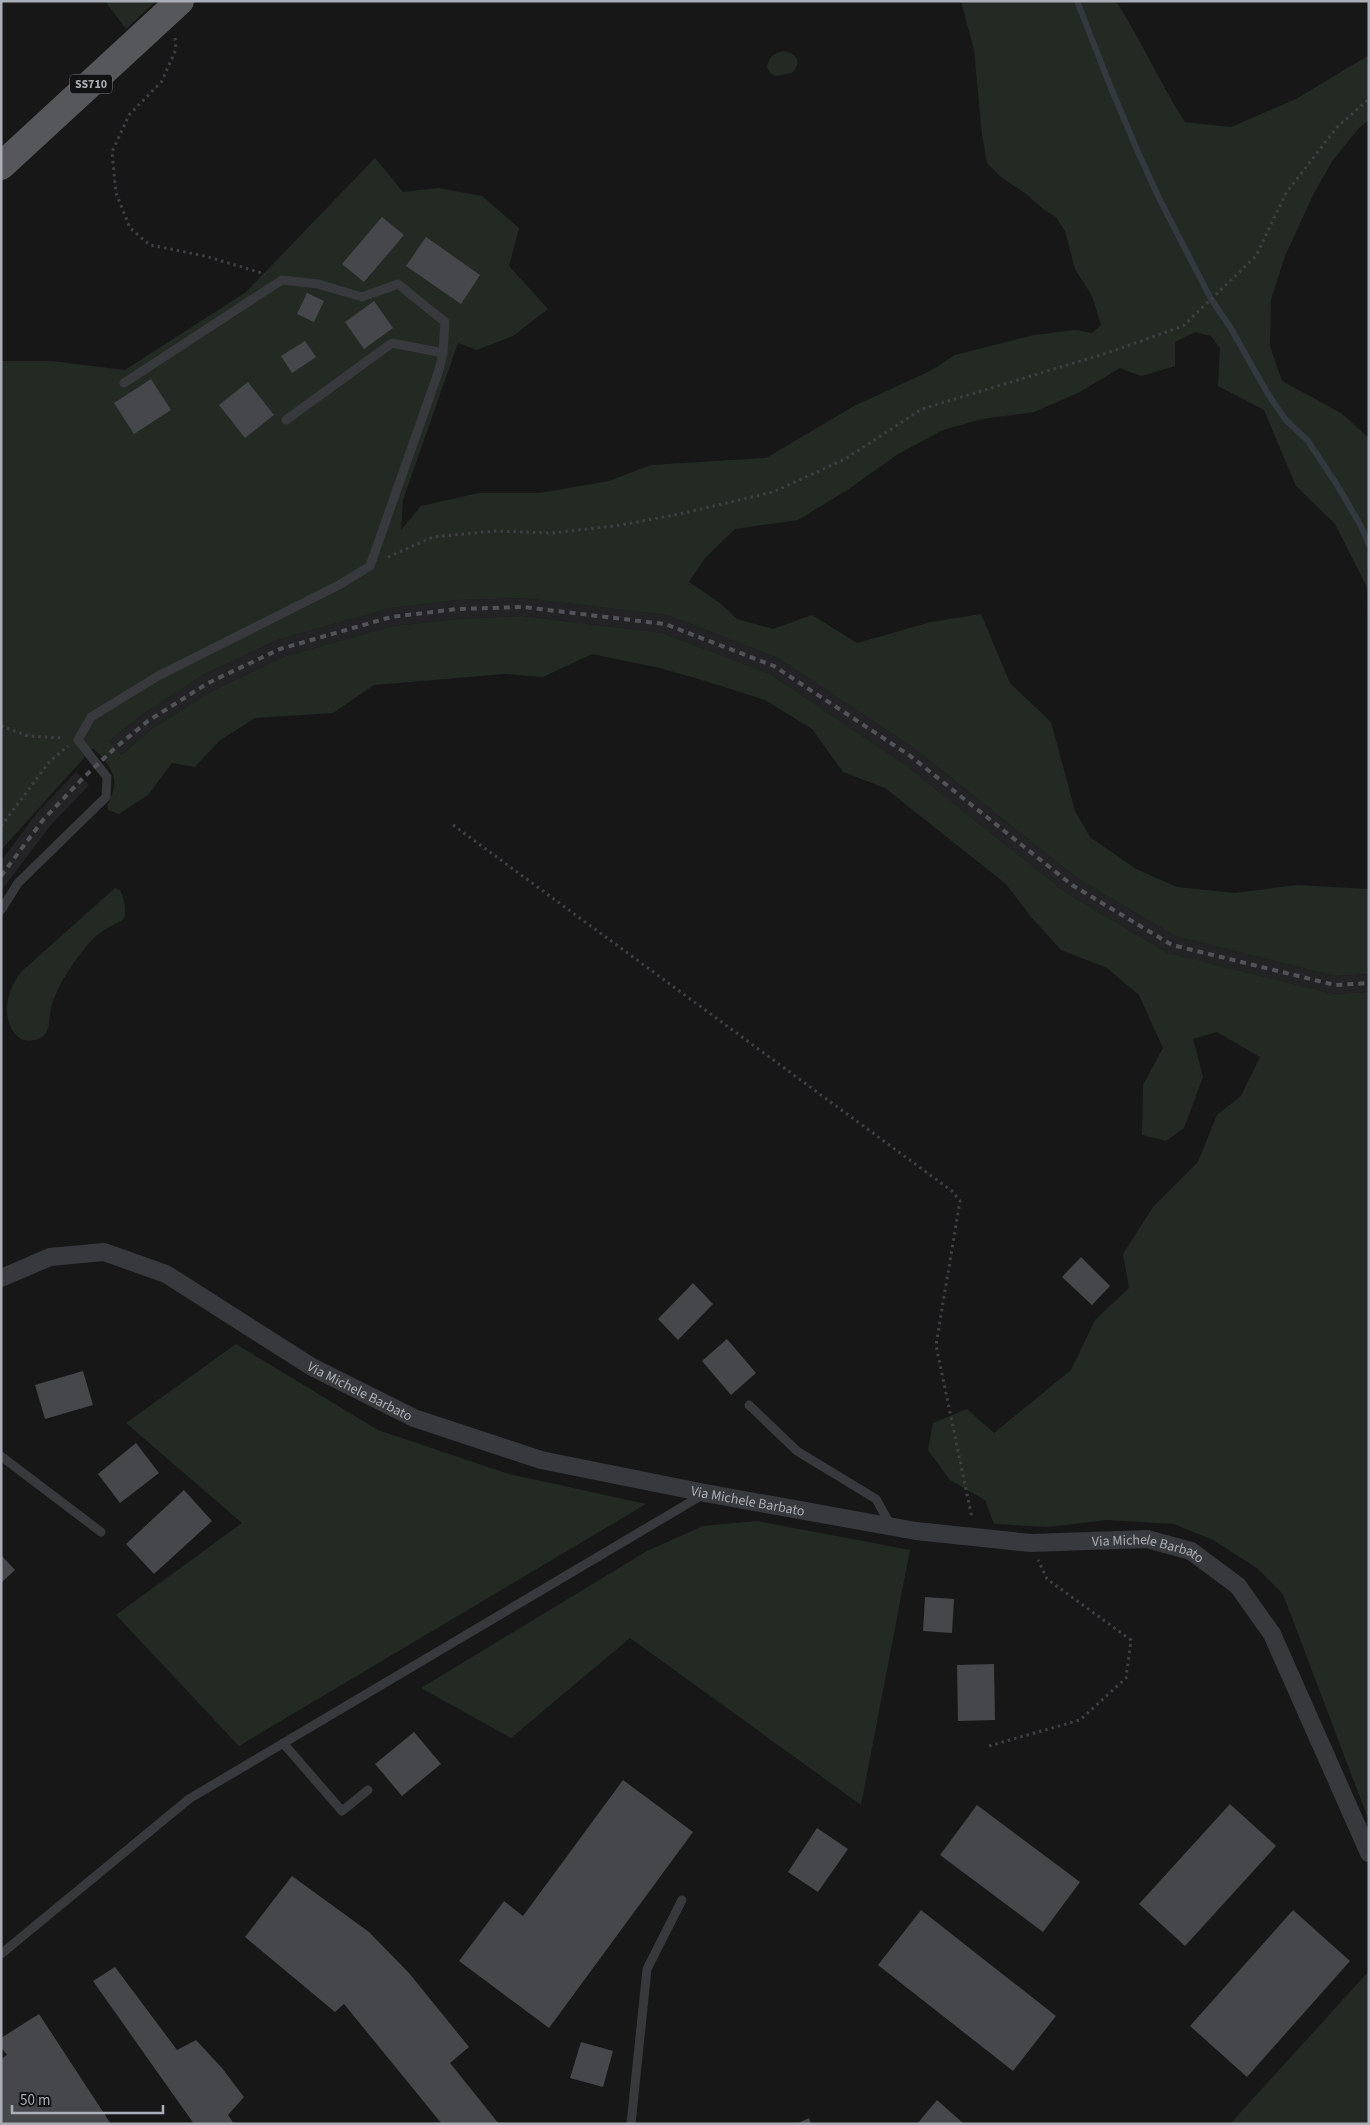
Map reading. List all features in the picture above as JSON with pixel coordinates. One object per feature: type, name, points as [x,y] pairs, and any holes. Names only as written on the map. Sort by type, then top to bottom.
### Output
[{"type":"main road","name":"SS710","points":[[1,166],[172,10]]},
{"type":"street","name":"Via Michele Barbato","points":[[1,1278],[50,1258],[104,1252],[166,1274],[312,1367],[414,1418],[541,1460],[705,1493],[891,1526],[976,1538],[1031,1543],[1147,1539],[1191,1550],[1238,1586],[1272,1634],[1369,1853]]},
{"type":"lane","points":[[1,910],[18,883],[106,796],[107,777],[78,740],[91,716],[158,676],[339,585],[370,566],[439,370],[443,353],[445,322],[398,284],[362,296],[318,284],[282,280],[124,383]]},
{"type":"lane","points":[[286,420],[392,343],[443,353]]},
{"type":"lane","points":[[749,1405],[797,1451],[876,1499],[891,1526]]},
{"type":"lane","points":[[1,1456],[101,1532]]},
{"type":"lane","points":[[1,1954],[190,1799],[705,1493]]},
{"type":"lane","points":[[283,1743],[342,1811],[368,1790]]},
{"type":"lane","points":[[631,2124],[647,1969],[682,1900]]},
{"type":"path","points":[[172,10],[176,49],[162,81],[129,115],[112,152],[116,193],[130,228],[150,245],[205,256],[282,280]]},
{"type":"path","points":[[370,566],[433,538],[494,531],[552,533],[621,525],[680,514],[773,492],[845,459],[922,409],[1110,352],[1184,326],[1256,256],[1286,193],[1337,127],[1369,98]]},
{"type":"path","points":[[1,726],[28,736],[78,740]]},
{"type":"path","points":[[1,826],[50,761],[60,751],[78,740]]},
{"type":"path","points":[[453,825],[944,1185],[960,1201],[936,1345],[976,1538]]},
{"type":"path","points":[[989,1746],[1080,1720],[1126,1678],[1131,1640],[1047,1579],[1031,1543]]},
{"type":"shaded area","points":[[105,1],[156,1],[126,29]]},
{"type":"shaded area","points":[[961,1],[1116,1],[1185,122],[1231,127],[1296,99],[1369,55],[1369,120],[1359,128],[1333,160],[1314,193],[1285,256],[1271,300],[1270,346],[1282,381],[1341,413],[1369,438],[1369,646],[1367,587],[1335,524],[1296,486],[1264,410],[1218,386],[1220,348],[1211,336],[1195,332],[1175,342],[1175,366],[1141,376],[1120,368],[1080,392],[1034,412],[982,419],[943,430],[898,454],[849,489],[798,520],[735,529],[705,558],[689,582],[720,603],[737,619],[773,629],[812,615],[857,643],[931,622],[981,614],[1010,683],[1051,722],[1075,811],[1090,837],[1136,869],[1177,887],[1235,893],[1297,885],[1369,889],[1369,974],[1335,976],[1175,936],[1077,878],[914,748],[778,658],[667,615],[523,598],[457,600],[390,608],[277,640],[203,675],[143,714],[109,741],[121,755],[153,728],[212,691],[283,657],[393,626],[458,619],[523,616],[662,633],[770,674],[903,763],[1066,893],[1168,953],[1334,994],[1369,992],[1369,1821],[1283,1594],[1257,1568],[1213,1540],[1174,1524],[1107,1520],[1048,1527],[994,1524],[985,1500],[950,1480],[928,1450],[933,1423],[967,1409],[994,1433],[1071,1370],[1095,1320],[1129,1288],[1123,1254],[1153,1207],[1198,1162],[1217,1115],[1241,1096],[1260,1057],[1217,1032],[1193,1039],[1203,1077],[1184,1128],[1166,1141],[1142,1135],[1143,1085],[1163,1048],[1139,995],[1107,968],[1061,950],[1031,917],[1006,884],[885,788],[843,772],[812,729],[765,700],[660,668],[592,654],[543,677],[504,674],[374,685],[333,713],[255,718],[219,741],[195,767],[172,763],[148,795],[119,814],[108,810],[114,779],[106,762],[93,748],[1,850],[1,361],[51,361],[125,370],[246,292],[375,158],[403,192],[438,188],[482,196],[519,228],[509,266],[548,309],[513,336],[477,350],[458,343],[403,500],[401,530],[421,506],[479,493],[539,493],[609,481],[651,465],[766,458],[854,406],[930,371],[955,355],[1034,335],[1075,330],[1092,333],[1101,325],[1092,296],[1075,269],[1065,231],[1056,217],[1001,177],[987,163],[982,135],[974,50]]},
{"type":"shaded area","points":[[784,51],[795,56],[798,62],[797,65],[792,73],[775,76],[770,73],[767,67],[769,60],[777,53]]},
{"type":"shaded area","points":[[524,598],[667,615],[778,658],[914,748],[1077,878],[1175,936],[1335,976],[1369,974],[1369,992],[1334,994],[1168,953],[1066,893],[903,763],[770,674],[662,633],[523,616],[458,619],[393,626],[283,657],[212,691],[153,728],[121,755],[109,741],[143,714],[203,675],[277,640],[390,608],[457,600]]},
{"type":"shaded area","points":[[76,772],[89,785],[50,826],[1,891],[1,861],[36,814]]},
{"type":"shaded area","points":[[115,888],[120,890],[123,897],[124,919],[105,929],[95,937],[75,961],[58,990],[50,1011],[48,1028],[45,1034],[36,1040],[21,1039],[14,1033],[10,1025],[7,1007],[11,989],[16,980],[21,972]]},
{"type":"shaded area","points":[[236,1344],[378,1430],[509,1474],[646,1504],[239,1746],[116,1615],[242,1523],[126,1423]]},
{"type":"shaded area","points":[[757,1521],[910,1550],[861,1805],[630,1638],[511,1738],[421,1688],[647,1551],[703,1526]]},
{"type":"shaded area","points":[[1369,1971],[1369,2124],[1230,2124]]},
{"type":"building","points":[[382,217],[404,235],[364,282],[342,264]]},
{"type":"building","points":[[426,237],[480,275],[461,304],[406,266]]},
{"type":"building","points":[[307,293],[324,301],[314,322],[297,314]]},
{"type":"building","points":[[374,301],[393,328],[364,349],[345,322]]},
{"type":"building","points":[[305,341],[316,357],[292,373],[281,356]]},
{"type":"building","points":[[151,379],[171,410],[134,434],[114,403]]},
{"type":"building","points":[[248,382],[274,415],[245,438],[219,405]]},
{"type":"building","points":[[1081,1257],[1110,1286],[1092,1305],[1062,1277]]},
{"type":"building","points":[[693,1283],[713,1304],[678,1340],[658,1319]]},
{"type":"building","points":[[727,1339],[756,1373],[731,1395],[702,1361]]},
{"type":"building","points":[[83,1371],[93,1405],[45,1419],[35,1385]]},
{"type":"building","points":[[136,1443],[159,1473],[120,1503],[98,1474]]},
{"type":"building","points":[[184,1490],[212,1521],[154,1574],[126,1544]]},
{"type":"building","points":[[1,1555],[15,1570],[1,1583]]},
{"type":"building","points":[[925,1597],[954,1599],[952,1633],[923,1631]]},
{"type":"building","points":[[994,1664],[995,1720],[958,1721],[957,1665]]},
{"type":"building","points":[[414,1732],[441,1764],[402,1796],[375,1764]]},
{"type":"building","points":[[623,1780],[693,1832],[549,2028],[459,1961],[504,1901],[523,1916]]},
{"type":"building","points":[[1230,1804],[1276,1846],[1185,1946],[1139,1904]]},
{"type":"building","points":[[977,1805],[1080,1882],[1043,1932],[940,1855]]},
{"type":"building","points":[[817,1828],[848,1849],[818,1892],[788,1872]]},
{"type":"building","points":[[292,1876],[369,1932],[409,1973],[469,2047],[450,2063],[499,2124],[442,2124],[344,2004],[335,2012],[245,1937]]},
{"type":"building","points":[[921,1910],[1056,2016],[1013,2071],[878,1965]]},
{"type":"building","points":[[1293,1910],[1350,1961],[1247,2077],[1190,2026]]},
{"type":"building","points":[[115,1967],[177,2050],[196,2040],[222,2068],[244,2097],[228,2115],[234,2124],[194,2124],[93,1981]]},
{"type":"building","points":[[39,2014],[111,2124],[1,2124],[1,2059],[7,2055],[1,2047],[1,2038]]},
{"type":"building","points":[[581,2042],[613,2051],[603,2087],[570,2078]]},
{"type":"building","points":[[937,2100],[964,2124],[917,2124]]},
{"type":"building","points":[[809,2118],[811,2124],[796,2124]]},
{"type":"waterway","points":[[1077,1],[1138,152],[1159,198],[1211,299],[1230,327],[1268,394],[1285,419],[1308,441],[1337,485],[1361,526],[1369,545]]},
{"type":"railway","points":[[1,876],[43,820],[115,748],[148,721],[208,683],[280,649],[391,617],[457,609],[523,607],[665,624],[774,666],[909,755],[1072,885],[1172,945],[1335,985],[1369,983]]}]
